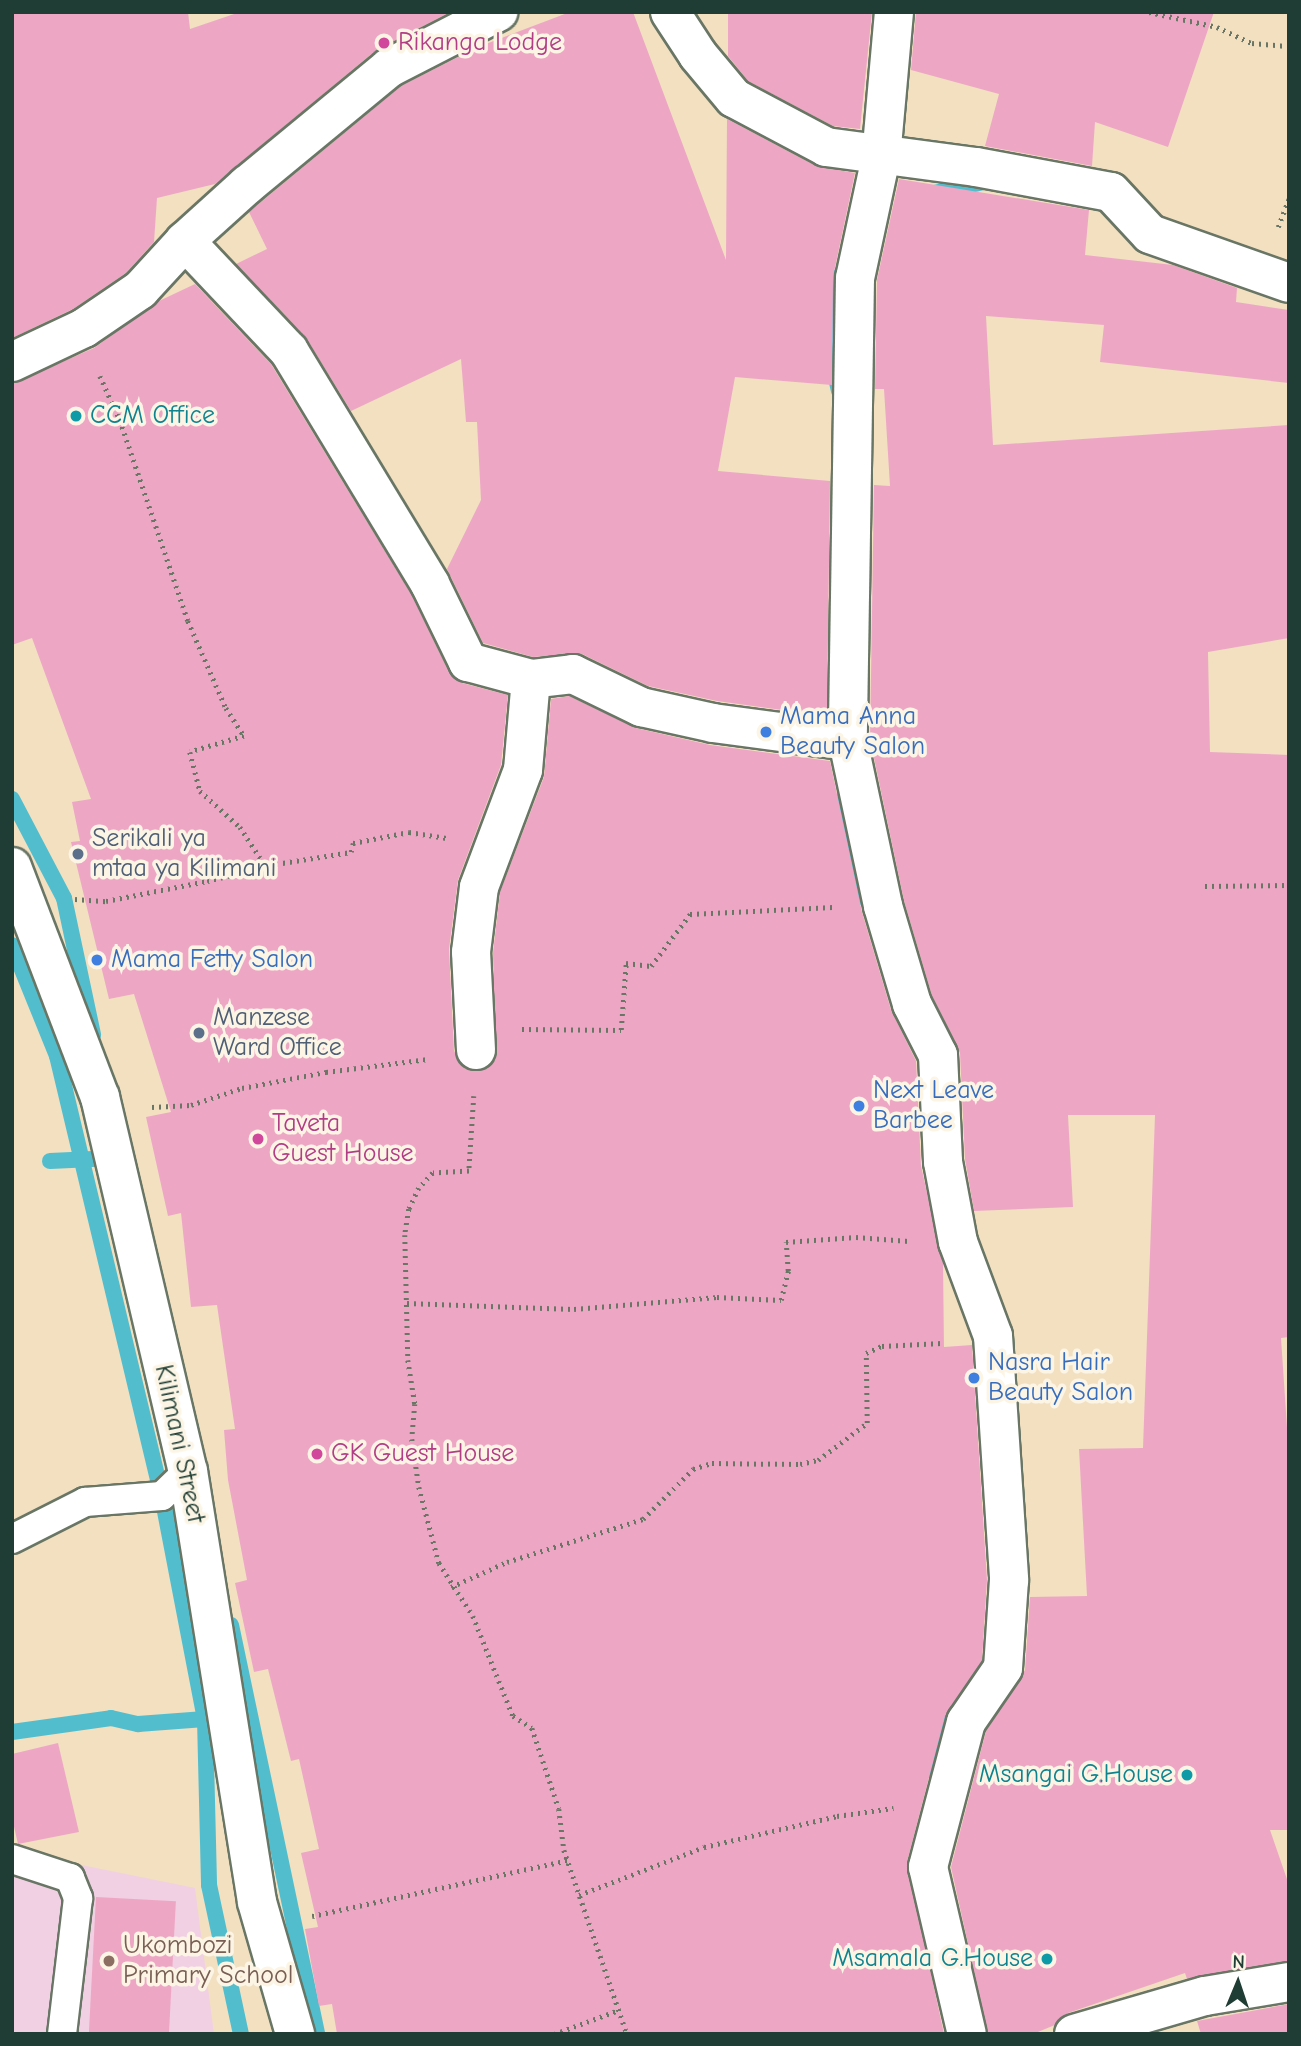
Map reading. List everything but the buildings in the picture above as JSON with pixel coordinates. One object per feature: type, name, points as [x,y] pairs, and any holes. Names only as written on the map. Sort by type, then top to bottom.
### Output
[{"type":"street","points":[[12,362],[84,328],[140,290],[185,241],[389,68],[498,12]]},
{"type":"street","points":[[670,12],[698,55],[734,98],[826,147],[881,157],[989,169],[1111,192],[1150,234],[1289,283]]},
{"type":"street","points":[[894,12],[881,157],[855,278],[848,741],[883,906],[912,1004],[937,1055],[943,1162],[958,1242],[993,1335],[1009,1580],[1003,1668],[966,1722],[929,1867],[968,2034]]},
{"type":"street","points":[[185,241],[289,351],[424,573],[468,662],[531,679],[573,674],[641,707],[713,723],[848,741]]},
{"type":"street","points":[[476,1050],[471,952],[479,887],[523,770],[531,679]]},
{"type":"street","name":"Kilimani Street","points":[[19,882],[100,1097],[188,1471],[257,1902],[295,2034]]},
{"type":"street","points":[[1074,2034],[1205,1996],[1289,1982]]},
{"type":"lane","points":[[12,1539],[85,1502],[162,1496],[188,1471]]},
{"type":"lane","points":[[12,1859],[70,1878],[78,1899],[62,2034]]},
{"type":"path","points":[[1149,12],[1217,27],[1252,43],[1289,47]]},
{"type":"path","points":[[84,328],[188,621],[226,708],[244,736],[190,752],[200,791],[240,827],[267,868]]},
{"type":"path","points":[[19,882],[106,901],[351,852],[353,843],[408,832],[453,839],[498,834]]},
{"type":"path","points":[[1205,886],[1289,885]]},
{"type":"path","points":[[100,1097],[150,1107],[191,1105],[242,1088],[476,1050],[497,1028],[621,1030],[626,963],[651,966],[690,914],[883,906]]},
{"type":"path","points":[[476,1050],[469,1171],[433,1172],[419,1188],[409,1209],[405,1235],[415,1404],[412,1439],[419,1487],[435,1553],[451,1587],[473,1616],[513,1716],[532,1728],[555,1794],[579,1895],[627,2034]]},
{"type":"path","points":[[407,1303],[574,1309],[717,1297],[781,1300],[788,1271],[786,1242],[856,1237],[958,1242]]},
{"type":"path","points":[[451,1587],[507,1562],[643,1519],[693,1469],[712,1463],[818,1460],[867,1423],[863,1365],[871,1349],[993,1335]]},
{"type":"path","points":[[579,1895],[711,1845],[837,1816],[946,1800]]},
{"type":"path","points":[[257,1902],[292,1921],[569,1860]]},
{"type":"path","points":[[554,2034],[619,2010]]},
{"type":"shaded area","name":"Ukombozi Primary School","points":[[12,1851],[195,1888],[214,2034],[12,2034]]},
{"type":"waterway","points":[[934,193],[984,182]]},
{"type":"waterway","points":[[839,276],[827,338],[839,391]]},
{"type":"waterway","points":[[12,799],[64,898],[93,1035]]},
{"type":"waterway","points":[[843,800],[845,847],[866,899]]},
{"type":"waterway","points":[[12,945],[57,1056],[162,1496],[205,1719],[209,1885],[241,2034]]},
{"type":"waterway","points":[[50,1161],[93,1159]]},
{"type":"waterway","points":[[231,1625],[317,2034]]},
{"type":"waterway","points":[[12,1732],[111,1718],[138,1724],[205,1719]]},
{"type":"waterway","points":[[935,1773],[940,1719]]},
{"type":"place","name":"Rikanga Lodge","points":[[384,43]]},
{"type":"place","name":"CCM Office","points":[[76,416]]},
{"type":"place","name":"Mama Anna Beauty Salon","points":[[766,732]]},
{"type":"place","name":"Serikali ya mtaa ya Kilimani","points":[[78,854]]},
{"type":"place","name":"Mama Fetty Salon","points":[[97,960]]},
{"type":"place","name":"Manzese Ward Office","points":[[199,1033]]},
{"type":"place","name":"Next Leave Barbee","points":[[859,1106]]},
{"type":"place","name":"Taveta Guest House","points":[[258,1139]]},
{"type":"place","name":"Nasra Hair Beauty Salon","points":[[974,1378]]},
{"type":"place","name":"GK Guest House","points":[[317,1454]]},
{"type":"place","name":"Msangai G.House","points":[[1187,1775]]},
{"type":"place","name":"Msamala G.House","points":[[1047,1959]]},
{"type":"place","name":"Ukombozi Primary School","points":[[109,1961]]}]
